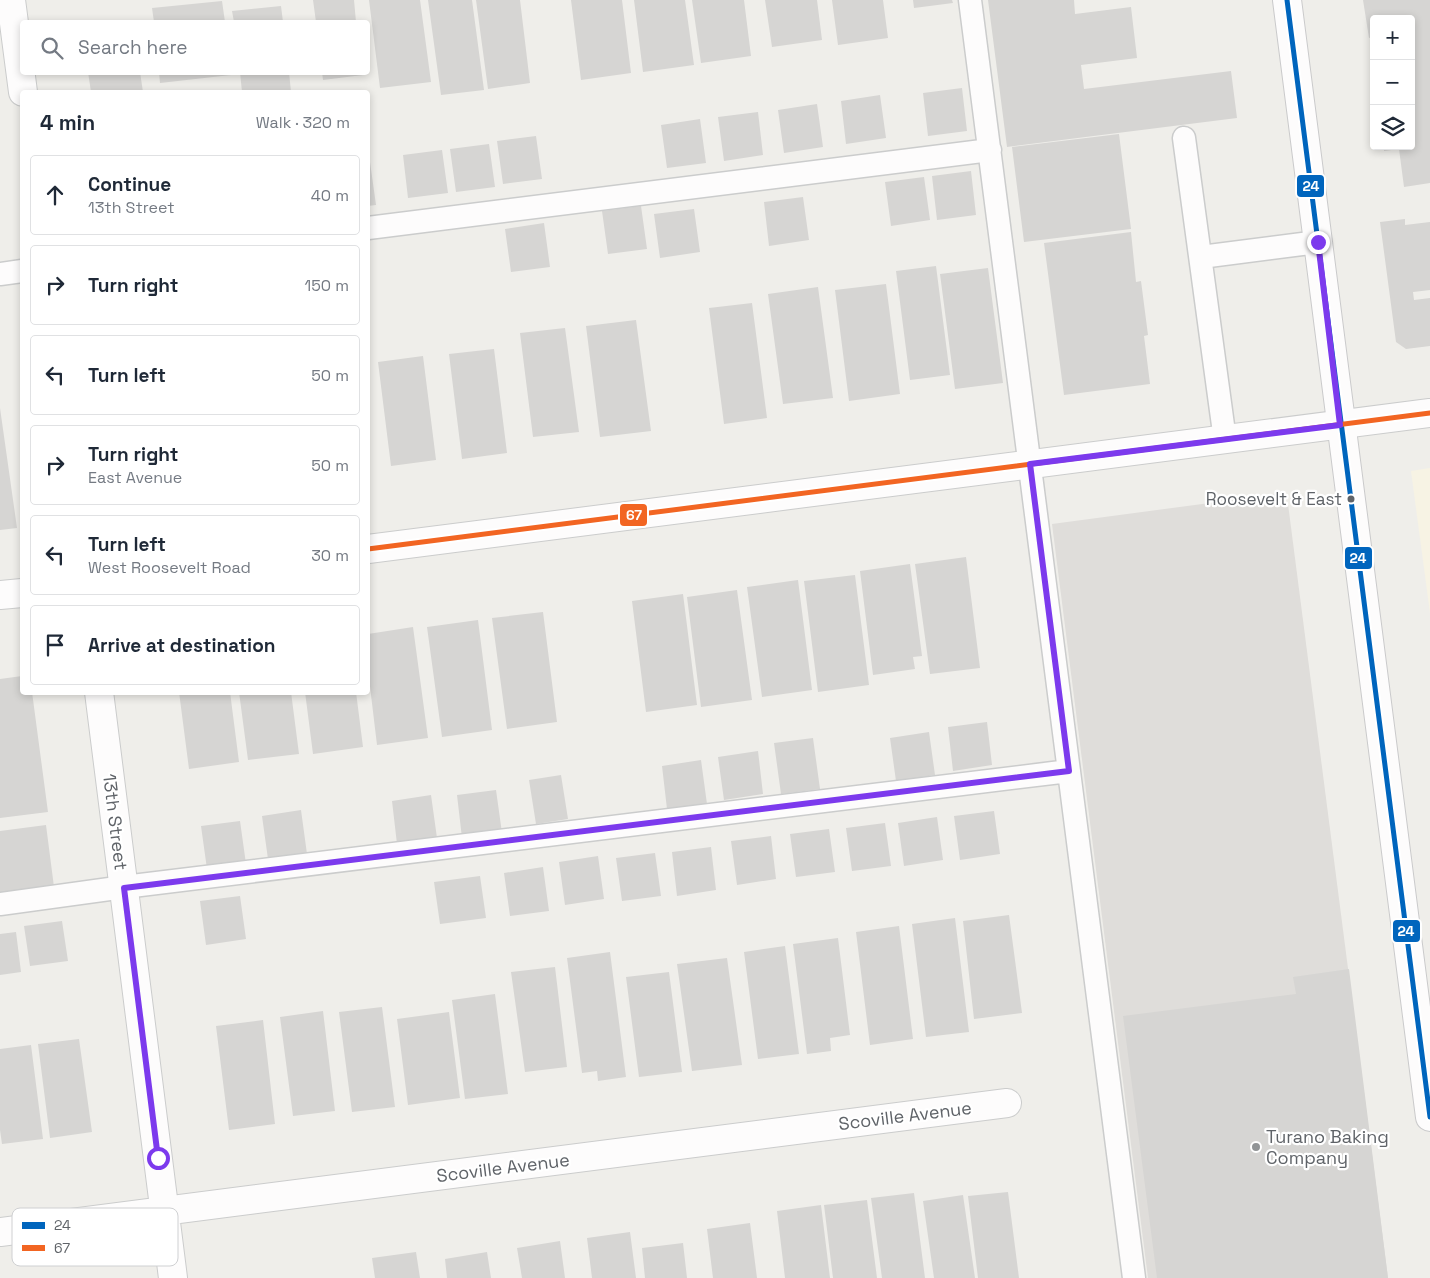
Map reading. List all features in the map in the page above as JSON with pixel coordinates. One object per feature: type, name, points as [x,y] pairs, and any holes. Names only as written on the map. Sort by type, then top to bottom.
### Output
[{"type":"street","points":[[11,0],[20,69]]},
{"type":"street","points":[[1287,0],[1430,1117]]},
{"type":"street","points":[[21,75],[23,90]]},
{"type":"street","points":[[370,549],[1430,413]]},
{"type":"street","points":[[0,595],[20,592]]},
{"type":"street","name":"13th Street","points":[[99,695],[165,1208]]},
{"type":"street","name":"Scoville Avenue","points":[[178,1209],[1007,1103]]},
{"type":"lane","points":[[970,0],[1134,1278]]},
{"type":"lane","points":[[1184,138],[1225,440]]},
{"type":"lane","points":[[370,228],[990,150]]},
{"type":"lane","points":[[1201,257],[1318,242]]},
{"type":"lane","points":[[0,274],[20,271]]},
{"type":"lane","points":[[0,904],[1069,771]]},
{"type":"shaded area","points":[[1430,468],[1430,613],[1411,471]]},
{"type":"shaded area","name":"Turano Baking Company","points":[[1277,494],[1288,504],[1388,1278],[1148,1278],[1052,524]]},
{"type":"building","points":[[313,0],[354,0],[356,20],[316,20]]},
{"type":"building","points":[[369,0],[420,0],[431,82],[380,88]]},
{"type":"building","points":[[428,0],[472,0],[484,90],[441,95]]},
{"type":"building","points":[[476,0],[520,0],[530,83],[488,89]]},
{"type":"building","points":[[571,0],[622,0],[631,73],[581,80]]},
{"type":"building","points":[[634,0],[685,0],[694,65],[643,72]]},
{"type":"building","points":[[692,0],[744,0],[751,56],[701,63]]},
{"type":"building","points":[[765,0],[817,0],[822,40],[772,47]]},
{"type":"building","points":[[832,0],[883,0],[888,38],[838,45]]},
{"type":"building","points":[[913,0],[952,0],[953,3],[914,8]]},
{"type":"building","points":[[988,0],[1074,0],[1075,14],[1131,7],[1137,58],[1081,65],[1084,89],[1231,71],[1237,118],[1007,147]]},
{"type":"building","points":[[1363,0],[1430,0],[1430,183],[1404,187],[1399,150],[1415,150],[1415,15],[1370,15],[1369,38]]},
{"type":"building","points":[[222,1],[225,20],[154,20],[152,8]]},
{"type":"building","points":[[281,6],[283,20],[234,20],[232,11]]},
{"type":"building","points":[[88,75],[140,75],[143,90],[91,90]]},
{"type":"building","points":[[159,75],[231,75],[160,83]]},
{"type":"building","points":[[240,75],[289,75],[291,90],[242,90]]},
{"type":"building","points":[[322,75],[363,75],[323,80]]},
{"type":"building","points":[[962,88],[967,131],[928,136],[923,93]]},
{"type":"building","points":[[880,95],[886,138],[846,144],[841,101]]},
{"type":"building","points":[[817,104],[823,147],[784,153],[778,110]]},
{"type":"building","points":[[758,112],[763,155],[724,161],[718,117]]},
{"type":"building","points":[[700,119],[706,163],[667,168],[661,125]]},
{"type":"building","points":[[1119,134],[1131,229],[1024,242],[1012,147]]},
{"type":"building","points":[[536,136],[542,179],[503,184],[497,141]]},
{"type":"building","points":[[489,144],[495,187],[456,192],[450,149]]},
{"type":"building","points":[[442,150],[448,193],[408,198],[403,155]]},
{"type":"building","points":[[370,162],[376,205],[370,206]]},
{"type":"building","points":[[971,171],[976,215],[937,220],[932,176]]},
{"type":"building","points":[[924,177],[930,220],[891,226],[885,182]]},
{"type":"building","points":[[803,197],[809,240],[769,246],[764,202]]},
{"type":"building","points":[[641,206],[647,249],[608,254],[602,211]]},
{"type":"building","points":[[694,209],[700,252],[660,258],[654,214]]},
{"type":"building","points":[[1405,219],[1405,225],[1430,222],[1430,290],[1413,292],[1414,300],[1430,298],[1430,346],[1406,349],[1396,342],[1380,222]]},
{"type":"building","points":[[544,223],[550,267],[511,272],[505,229]]},
{"type":"building","points":[[1131,232],[1136,282],[1141,281],[1148,335],[1144,336],[1150,384],[1064,395],[1044,243]]},
{"type":"building","points":[[936,266],[950,375],[910,380],[896,271]]},
{"type":"building","points":[[988,268],[1003,383],[955,389],[940,274]]},
{"type":"building","points":[[886,284],[900,394],[849,401],[835,290]]},
{"type":"building","points":[[818,287],[833,398],[783,404],[768,294]]},
{"type":"building","points":[[752,303],[767,418],[724,424],[709,308]]},
{"type":"building","points":[[636,320],[651,431],[600,437],[586,326]]},
{"type":"building","points":[[565,328],[579,432],[533,437],[520,333]]},
{"type":"building","points":[[494,349],[507,453],[462,459],[449,354]]},
{"type":"building","points":[[423,356],[436,460],[391,466],[378,362]]},
{"type":"building","points":[[0,408],[17,528],[0,530]]},
{"type":"building","points":[[966,557],[980,668],[930,674],[915,564]]},
{"type":"building","points":[[910,564],[922,656],[913,657],[915,669],[873,675],[860,571]]},
{"type":"building","points":[[855,575],[869,685],[818,692],[804,581]]},
{"type":"building","points":[[798,580],[812,690],[762,697],[747,587]]},
{"type":"building","points":[[737,590],[752,700],[701,707],[687,597]]},
{"type":"building","points":[[683,594],[697,705],[646,712],[632,601]]},
{"type":"building","points":[[543,612],[557,722],[507,729],[492,618]]},
{"type":"building","points":[[478,620],[492,730],[442,737],[427,627]]},
{"type":"building","points":[[413,627],[428,738],[377,745],[370,687],[370,634]]},
{"type":"building","points":[[20,676],[20,695],[32,695],[48,812],[0,818],[0,679]]},
{"type":"building","points":[[179,695],[230,695],[239,762],[189,769]]},
{"type":"building","points":[[239,695],[291,695],[299,754],[248,760]]},
{"type":"building","points":[[305,695],[356,695],[363,747],[313,754]]},
{"type":"building","points":[[987,722],[992,765],[953,771],[948,727]]},
{"type":"building","points":[[929,732],[935,775],[896,781],[890,738]]},
{"type":"building","points":[[813,738],[820,789],[781,794],[774,743]]},
{"type":"building","points":[[758,751],[763,794],[724,800],[718,757]]},
{"type":"building","points":[[701,760],[707,804],[667,809],[662,766]]},
{"type":"building","points":[[561,775],[568,819],[536,824],[529,780]]},
{"type":"building","points":[[496,790],[502,833],[462,838],[457,795]]},
{"type":"building","points":[[431,795],[437,838],[397,844],[392,801]]},
{"type":"building","points":[[301,810],[307,854],[268,859],[262,816]]},
{"type":"building","points":[[994,811],[1000,854],[960,860],[954,816]]},
{"type":"building","points":[[937,817],[943,860],[904,866],[898,823]]},
{"type":"building","points":[[240,821],[246,864],[207,869],[201,826]]},
{"type":"building","points":[[885,823],[891,866],[852,871],[846,828]]},
{"type":"building","points":[[46,825],[54,887],[0,894],[0,831]]},
{"type":"building","points":[[829,829],[835,872],[796,877],[790,834]]},
{"type":"building","points":[[771,836],[776,879],[737,885],[731,841]]},
{"type":"building","points":[[711,847],[716,890],[677,896],[672,852]]},
{"type":"building","points":[[655,853],[661,896],[622,901],[616,858]]},
{"type":"building","points":[[598,856],[604,899],[565,905],[559,862]]},
{"type":"building","points":[[543,867],[549,911],[510,916],[504,873]]},
{"type":"building","points":[[480,876],[486,918],[440,924],[434,882]]},
{"type":"building","points":[[240,896],[246,939],[206,945],[200,901]]},
{"type":"building","points":[[1009,915],[1022,1013],[974,1019],[963,921]]},
{"type":"building","points":[[955,918],[969,1032],[926,1037],[912,924]]},
{"type":"building","points":[[62,921],[68,961],[30,966],[24,926]]},
{"type":"building","points":[[899,926],[913,1039],[870,1045],[856,932]]},
{"type":"building","points":[[16,932],[21,972],[0,975],[0,934]]},
{"type":"building","points":[[838,938],[850,1035],[830,1038],[831,1051],[807,1054],[793,944]]},
{"type":"building","points":[[785,946],[799,1054],[758,1059],[744,952]]},
{"type":"building","points":[[610,952],[626,1077],[598,1081],[597,1071],[582,1073],[567,958]]},
{"type":"building","points":[[727,958],[742,1065],[692,1071],[677,964]]},
{"type":"building","points":[[555,967],[567,1067],[525,1072],[511,972]]},
{"type":"building","name":"Turano Baking Company","points":[[1349,969],[1388,1278],[1157,1278],[1123,1016],[1296,994],[1293,977]]},
{"type":"building","points":[[669,972],[682,1072],[639,1077],[626,977]]},
{"type":"building","points":[[495,994],[508,1094],[465,1099],[452,1000]]},
{"type":"building","points":[[382,1007],[395,1107],[352,1112],[339,1012]]},
{"type":"building","points":[[323,1011],[335,1111],[293,1116],[280,1017]]},
{"type":"building","points":[[449,1012],[460,1098],[408,1105],[397,1019]]},
{"type":"building","points":[[263,1020],[275,1124],[229,1130],[216,1026]]},
{"type":"building","points":[[79,1039],[92,1132],[50,1138],[38,1044]]},
{"type":"building","points":[[31,1045],[43,1139],[2,1144],[0,1130],[0,1049]]},
{"type":"building","points":[[1008,1192],[1019,1278],[978,1278],[968,1196]]},
{"type":"building","points":[[914,1193],[925,1278],[882,1278],[871,1198]]},
{"type":"building","points":[[963,1195],[975,1278],[934,1278],[923,1201]]},
{"type":"building","points":[[867,1200],[877,1278],[833,1278],[824,1205]]},
{"type":"building","points":[[821,1205],[830,1278],[785,1278],[777,1211]]},
{"type":"building","points":[[750,1223],[757,1278],[713,1278],[707,1229]]},
{"type":"building","points":[[630,1232],[636,1278],[592,1278],[587,1238]]},
{"type":"building","points":[[560,1241],[565,1278],[522,1278],[517,1248]]},
{"type":"building","points":[[683,1243],[687,1278],[645,1278],[642,1248]]},
{"type":"building","points":[[416,1252],[420,1278],[375,1278],[372,1258]]},
{"type":"building","points":[[487,1252],[491,1278],[447,1278],[445,1259]]},
{"type":"transit line","name":"24","points":[[1287,0],[1430,1117]]},
{"type":"transit line","name":"67","points":[[370,549],[1430,413]]},
{"type":"place","name":"Roosevelt & East","points":[[1351,499]]},
{"type":"place","name":"Turano Baking Company","points":[[1256,1147]]},
{"type":"route","points":[[158,1158],[124,888],[1069,771],[1030,464],[1340,425],[1318,242]]}]
